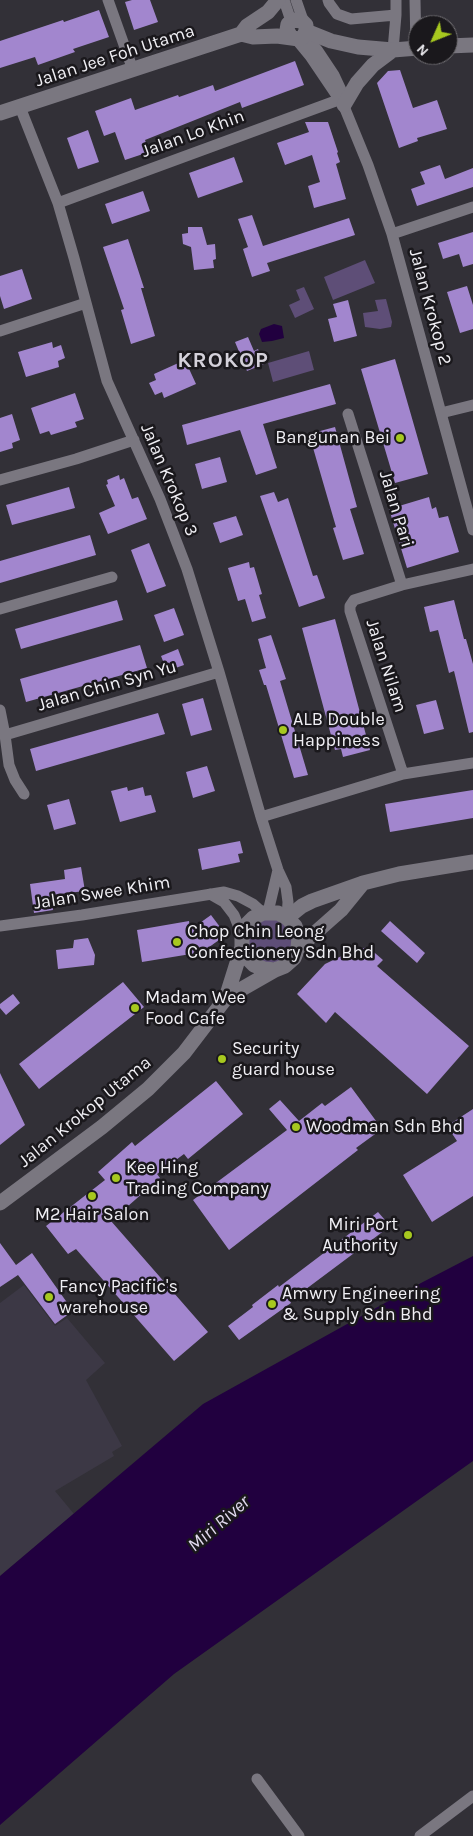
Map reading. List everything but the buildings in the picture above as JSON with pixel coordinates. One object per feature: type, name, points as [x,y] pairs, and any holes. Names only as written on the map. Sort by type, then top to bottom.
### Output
[{"type":"street","points":[[108,0],[134,70]]},
{"type":"street","points":[[278,0],[268,12],[247,26],[241,34],[253,37],[298,30]]},
{"type":"street","points":[[284,0],[298,30]]},
{"type":"street","points":[[296,0],[298,30]]},
{"type":"street","points":[[328,0],[338,14],[351,18],[396,15]]},
{"type":"street","points":[[343,102],[373,65],[393,50],[396,0]]},
{"type":"street","points":[[415,0],[416,15]]},
{"type":"street","points":[[255,22],[275,20],[331,41],[358,47],[393,50],[408,49]]},
{"type":"street","name":"Jalan Krokop 2","points":[[298,30],[318,51],[334,75],[368,165],[392,234],[473,530]]},
{"type":"street","name":"Jalan Jee Foh Utama","points":[[0,113],[241,34]]},
{"type":"street","points":[[458,46],[473,45]]},
{"type":"street","name":"Jalan Lo Khin","points":[[58,203],[343,102]]},
{"type":"street","name":"Jalan Krokop 3","points":[[20,107],[58,203],[108,381],[160,499],[187,569],[261,817],[278,870],[286,887],[288,902],[287,918]]},
{"type":"street","points":[[392,234],[473,207]]},
{"type":"street","points":[[0,331],[86,303]]},
{"type":"street","points":[[441,413],[473,405]]},
{"type":"street","name":"Jalan Pari","points":[[348,414],[402,586]]},
{"type":"street","points":[[0,480],[134,440]]},
{"type":"street","name":"Jalan Nilam","points":[[403,774],[350,611],[350,606],[354,600],[473,569]]},
{"type":"street","points":[[0,609],[112,577]]},
{"type":"street","name":"Jalan Chin Syn Yu","points":[[4,734],[219,672]]},
{"type":"street","points":[[0,710],[10,765],[15,780],[24,794]]},
{"type":"street","points":[[261,817],[403,774],[473,763]]},
{"type":"street","points":[[287,918],[312,900],[364,883],[399,874],[473,862]]},
{"type":"street","points":[[266,913],[278,870]]},
{"type":"street","points":[[298,948],[341,910],[364,883]]},
{"type":"street","name":"Jalan Swee Khim","points":[[0,926],[224,892],[254,904],[266,913]]},
{"type":"street","points":[[210,894],[224,902],[234,915],[246,957],[254,965],[264,969],[275,970]]},
{"type":"street","points":[[266,913],[278,914],[287,918],[295,926],[299,937],[298,948],[294,958],[285,966],[226,998],[246,925],[253,918],[266,913]]},
{"type":"street","name":"Jalan Krokop Utama","points":[[0,1203],[148,1090],[184,1053],[226,998]]},
{"type":"street","points":[[257,1779],[299,1836]]},
{"type":"street","points":[[420,1836],[473,1796]]},
{"type":"shaded area","points":[[365,260],[375,283],[333,300],[324,277]]},
{"type":"shaded area","points":[[304,287],[314,309],[295,318],[289,305],[300,300],[296,290]]},
{"type":"shaded area","points":[[386,299],[392,322],[391,327],[380,329],[365,327],[363,313],[378,311],[375,300]]},
{"type":"shaded area","points":[[309,351],[314,370],[273,382],[268,363]]},
{"type":"shaded area","points":[[270,919],[282,923],[288,929],[292,941],[288,953],[282,959],[270,963],[258,959],[252,953],[248,941],[252,929],[258,923]]},
{"type":"shaded area","points":[[24,1285],[55,1326],[67,1318],[105,1363],[86,1380],[122,1446],[112,1452],[114,1456],[55,1491],[74,1514],[0,1576],[0,1303]]},
{"type":"water","points":[[274,324],[282,326],[284,338],[262,342],[259,334],[261,329]]},
{"type":"water","name":"Miri River","points":[[473,1256],[473,1461],[174,1674],[0,1825],[0,1576],[203,1404]]},
{"type":"place","name":"Bangunan Bei","points":[[400,438]]},
{"type":"place","name":"ALB Double Happiness","points":[[283,730]]},
{"type":"place","name":"Chop Chin Leong Confectionery Sdn Bhd","points":[[177,942]]},
{"type":"place","name":"Madam Wee Food Cafe","points":[[135,1008]]},
{"type":"place","name":"Security guard house","points":[[222,1059]]},
{"type":"place","name":"Woodman Sdn Bhd","points":[[296,1127]]},
{"type":"place","name":"Kee Hing Trading Company","points":[[116,1178]]},
{"type":"place","name":"M2 Hair Salon","points":[[92,1196]]},
{"type":"place","name":"Miri Port Authority","points":[[408,1235]]},
{"type":"place","name":"Fancy Pacific's warehouse","points":[[49,1297]]},
{"type":"place","name":"Amwry Engineering & Supply Sdn Bhd","points":[[272,1304]]},
{"type":"district","name":"KROKOP","points":[[223,361]]}]
